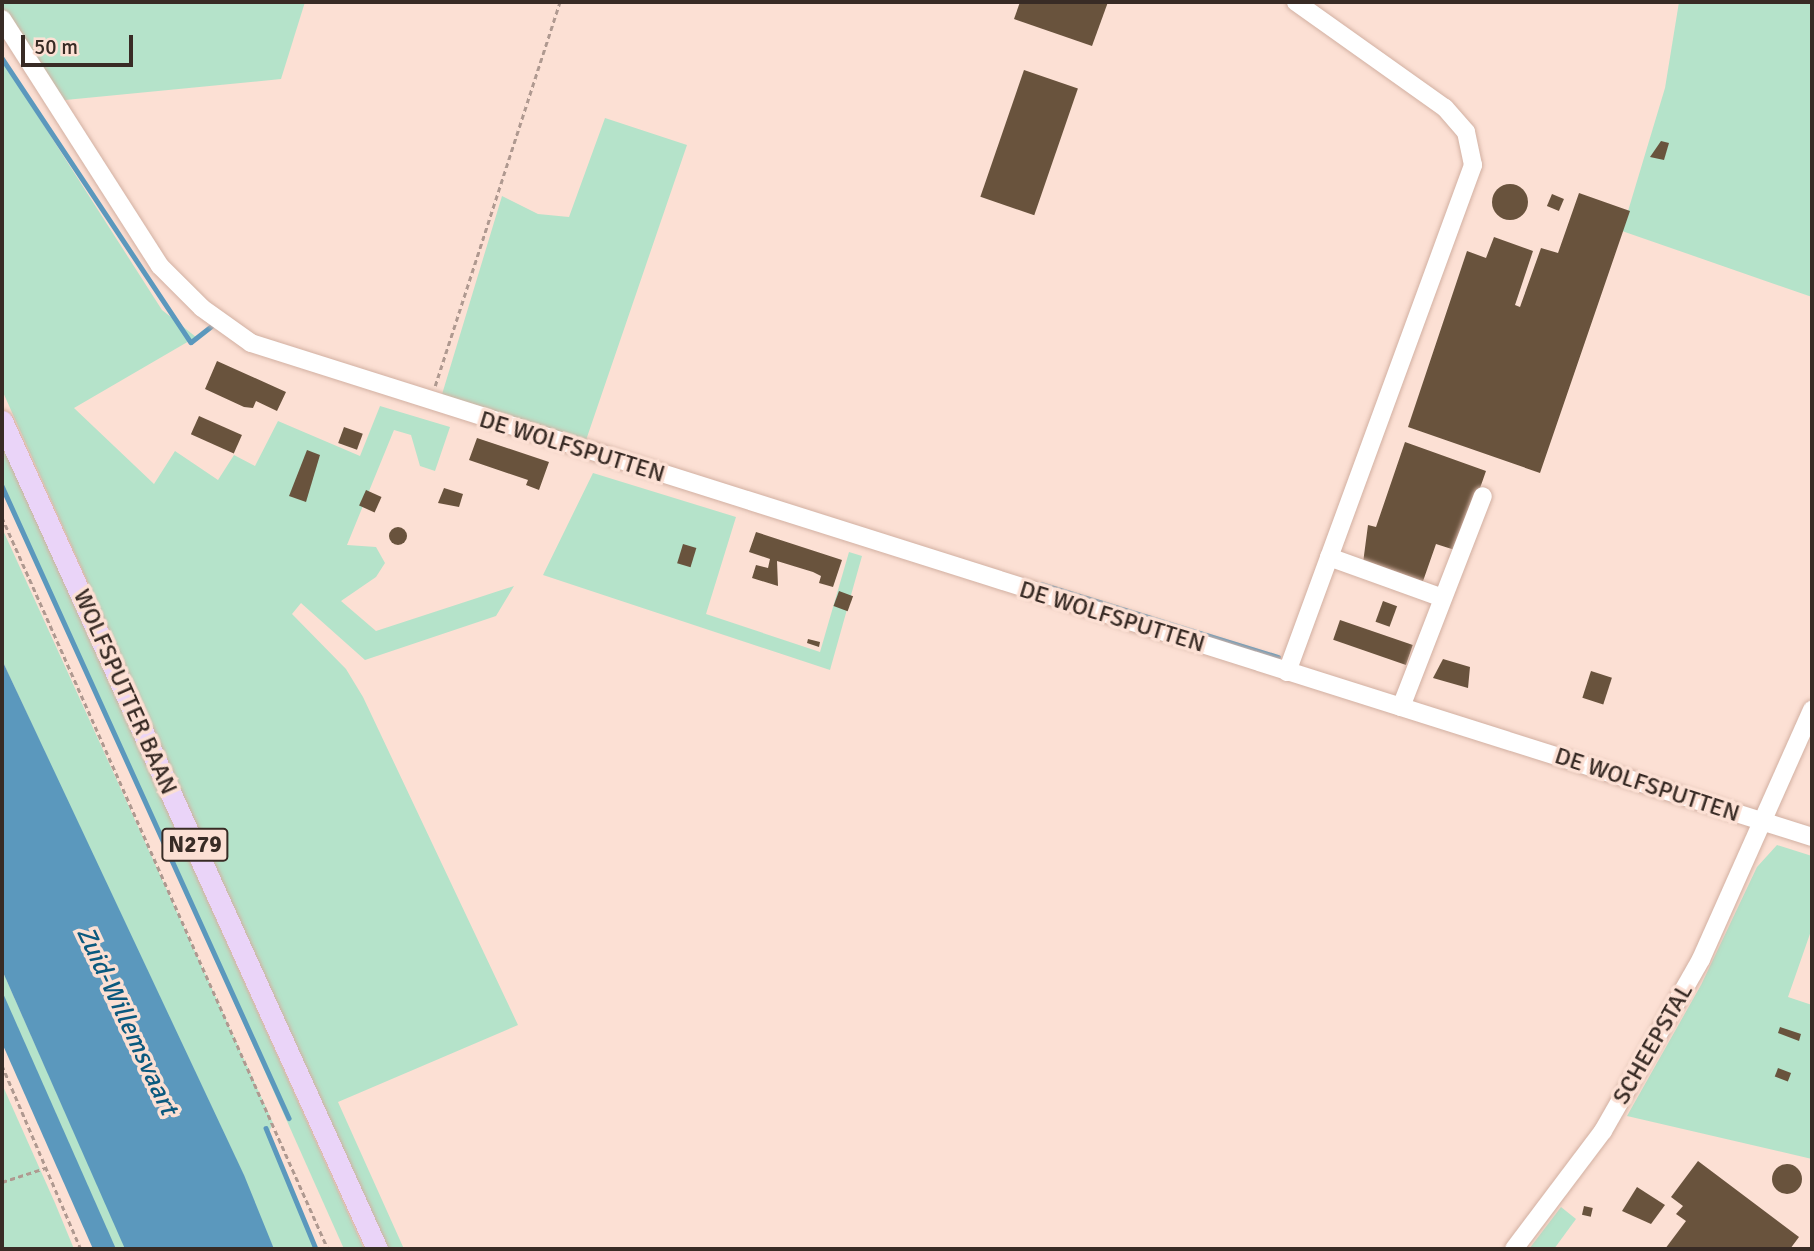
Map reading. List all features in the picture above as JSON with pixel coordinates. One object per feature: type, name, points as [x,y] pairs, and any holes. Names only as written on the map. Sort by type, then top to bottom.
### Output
[{"type":"main road","name":"WOLFSPUTTER BAAN","points":[[2,421],[376,1249]]},
{"type":"street","points":[[1287,672],[1472,165],[1466,132],[1445,108],[1296,2]]},
{"type":"street","name":"DE WOLFSPUTTEN","points":[[2,19],[160,265],[202,308],[251,343],[429,402],[1766,823]]},
{"type":"street","points":[[1401,707],[1440,597],[1483,496]]},
{"type":"street","points":[[1329,557],[1440,597]]},
{"type":"street","name":"SCHEEPSTAL","points":[[1514,1249],[1603,1131],[1701,959],[1766,823],[1812,710]]},
{"type":"street","points":[[1766,823],[1812,837]]},
{"type":"path","points":[[429,402],[560,2]]},
{"type":"path","name":"WOLFSPUTTER BAAN","points":[[2,517],[328,1249]]},
{"type":"path","points":[[2,1065],[80,1249]]},
{"type":"path","points":[[2,1182],[47,1168]]},
{"type":"green space","points":[[2,2],[305,2],[281,79],[55,101],[2,14]]},
{"type":"green space","points":[[1679,2],[1812,2],[1812,297],[1622,231],[1665,88]]},
{"type":"green space","points":[[2,60],[162,310],[196,337],[74,408],[154,484],[175,451],[218,480],[234,455],[255,466],[278,421],[360,456],[380,406],[450,427],[435,471],[420,466],[411,435],[394,430],[347,545],[376,547],[385,563],[376,577],[341,601],[376,631],[514,586],[496,616],[365,660],[301,603],[292,614],[346,669],[363,697],[518,1025],[338,1102],[404,1249],[386,1249],[2,390]]},
{"type":"green space","points":[[605,118],[687,145],[584,446],[440,401],[502,196],[538,214],[569,217]]},
{"type":"green space","points":[[2,444],[364,1249],[344,1249],[2,482]]},
{"type":"green space","points":[[593,473],[736,517],[706,614],[820,652],[849,552],[862,556],[830,670],[543,575]]},
{"type":"green space","points":[[2,528],[273,1123],[269,1132],[316,1249],[274,1249],[2,660]]},
{"type":"green space","points":[[1777,845],[1812,856],[1812,928],[1788,997],[1812,1005],[1812,1159],[1627,1116],[1701,985],[1757,867]]},
{"type":"green space","points":[[2,970],[126,1249],[103,1249],[2,1022]]},
{"type":"green space","points":[[2,1084],[55,1203],[74,1249],[2,1249]]},
{"type":"green space","points":[[1561,1207],[1576,1219],[1554,1249],[1529,1249]]},
{"type":"water","name":"Zuid-Willemsvaart","points":[[2,660],[244,1175],[274,1249],[125,1249],[2,970]]},
{"type":"water","points":[[2,991],[116,1249],[93,1249],[2,1043]]},
{"type":"building","points":[[1020,2],[1108,2],[1092,46],[1014,19]]},
{"type":"building","points":[[1024,70],[1078,89],[1034,215],[980,197]]},
{"type":"building","points":[[1661,141],[1669,143],[1664,160],[1650,157]]},
{"type":"building","points":[[1510,184],[1523,189],[1528,202],[1523,215],[1510,220],[1497,215],[1492,202],[1497,189]]},
{"type":"building","points":[[1579,193],[1630,211],[1540,473],[1408,427],[1467,251],[1486,258],[1494,237],[1533,251],[1515,305],[1520,307],[1541,248],[1558,253]]},
{"type":"building","points":[[1552,194],[1564,199],[1559,211],[1547,206]]},
{"type":"building","points":[[217,361],[286,392],[277,411],[256,401],[253,408],[244,407],[205,389]]},
{"type":"building","points":[[199,416],[242,435],[234,453],[191,434]]},
{"type":"building","points":[[344,427],[363,434],[357,450],[338,443]]},
{"type":"building","points":[[477,438],[549,462],[539,490],[526,485],[528,480],[469,460]]},
{"type":"building","points":[[1405,442],[1486,471],[1458,551],[1436,544],[1422,584],[1363,563],[1368,525],[1376,527]]},
{"type":"building","points":[[307,450],[320,455],[306,502],[289,496]]},
{"type":"building","points":[[444,488],[463,494],[459,507],[438,503]]},
{"type":"building","points":[[366,490],[382,497],[375,512],[359,506]]},
{"type":"building","points":[[398,527],[404,530],[407,536],[404,542],[398,545],[392,542],[389,536],[392,530]]},
{"type":"building","points":[[756,532],[842,560],[833,587],[819,583],[821,576],[813,572],[777,561],[778,586],[752,578],[756,565],[768,568],[770,559],[749,552]]},
{"type":"building","points":[[683,544],[696,548],[691,567],[677,563]]},
{"type":"building","points":[[839,591],[853,596],[848,611],[834,606]]},
{"type":"building","points":[[1383,601],[1397,606],[1390,627],[1375,622]]},
{"type":"building","points":[[1340,620],[1413,645],[1406,665],[1333,640]]},
{"type":"building","points":[[808,639],[820,642],[819,647],[807,643]]},
{"type":"building","points":[[1443,659],[1470,667],[1468,688],[1433,678]]},
{"type":"building","points":[[1591,671],[1612,678],[1603,704],[1582,698]]},
{"type":"building","points":[[1780,1027],[1801,1034],[1799,1041],[1778,1033]]},
{"type":"building","points":[[1778,1068],[1791,1073],[1788,1081],[1775,1076]]},
{"type":"building","points":[[1698,1161],[1799,1237],[1790,1249],[1665,1249],[1686,1221],[1676,1214],[1683,1206],[1671,1197]]},
{"type":"building","points":[[1787,1164],[1798,1168],[1802,1179],[1798,1190],[1787,1194],[1776,1190],[1772,1179],[1776,1168]]},
{"type":"building","points":[[1637,1187],[1665,1205],[1651,1224],[1622,1211]]},
{"type":"building","points":[[1584,1206],[1593,1208],[1591,1217],[1582,1215]]},
{"type":"waterway","points":[[2,58],[191,342],[214,324]]},
{"type":"waterway","points":[[2,486],[289,1118]]},
{"type":"waterway","points":[[1041,584],[1278,657]]},
{"type":"waterway","points":[[266,1128],[316,1249]]}]
